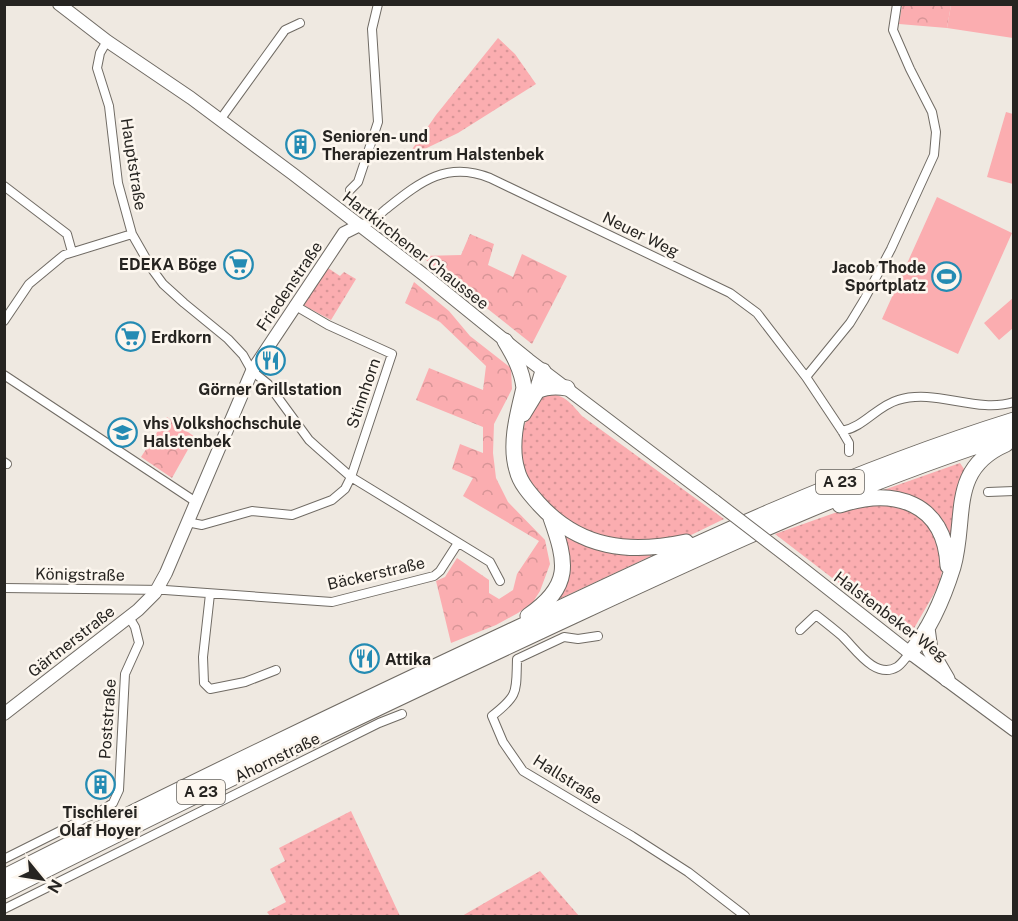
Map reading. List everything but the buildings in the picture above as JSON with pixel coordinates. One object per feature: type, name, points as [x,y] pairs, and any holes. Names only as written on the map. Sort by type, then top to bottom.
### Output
[{"type":"highway","points":[[505,341],[530,389]]},
{"type":"highway","points":[[495,639],[548,601],[557,587],[563,560],[561,545],[551,518],[527,489],[517,470],[514,448],[517,424],[530,389],[528,381],[543,370]]},
{"type":"highway","points":[[530,389],[555,386],[567,388]]},
{"type":"highway","name":"A 23","points":[[4,877],[232,763],[716,536],[859,475],[1014,420]]},
{"type":"highway","name":"A 23","points":[[4,891],[297,745],[647,581],[782,520],[912,468],[1014,434]]},
{"type":"highway","points":[[910,653],[927,628],[948,582],[957,550],[961,502],[968,479],[974,468],[987,454],[1014,442]]},
{"type":"highway","points":[[782,520],[869,497],[890,497],[906,501],[925,512],[944,536],[948,582]]},
{"type":"highway","points":[[551,518],[585,538],[604,545],[629,549],[657,548],[716,536]]},
{"type":"highway","points":[[927,628],[930,650],[947,679]]},
{"type":"main road","name":"Hartkirchener Chaussee","points":[[59,4],[107,42],[220,120],[360,225],[505,341],[749,527]]},
{"type":"main road","name":"Friedenstraße","points":[[252,371],[344,233],[360,225]]},
{"type":"main road","points":[[129,617],[146,603],[166,573],[252,371]]},
{"type":"main road","name":"Halstenbeker Weg","points":[[749,527],[910,653],[1014,730]]},
{"type":"main road","name":"Gärtnerstraße","points":[[4,714],[129,617]]},
{"type":"street","points":[[350,190],[358,182],[378,122],[372,28],[378,4]]},
{"type":"street","points":[[806,377],[844,330],[864,300],[891,249],[933,155],[936,132],[932,112],[893,30],[897,4]]},
{"type":"street","points":[[220,120],[285,30],[300,23]]},
{"type":"street","name":"Hauptstraße","points":[[107,42],[100,53],[97,68],[108,99],[118,183],[132,234],[163,284],[228,339],[243,355],[252,371],[268,384],[309,440],[351,477],[490,562],[500,581]]},
{"type":"street","name":"Neuer Weg","points":[[360,225],[374,222],[384,211],[427,179],[458,171],[481,174],[737,297],[757,313],[806,377],[849,443],[849,452]]},
{"type":"street","points":[[4,186],[67,234],[72,252]]},
{"type":"street","points":[[4,321],[36,277],[64,255],[132,234]]},
{"type":"street","name":"Stinnhorn","points":[[294,305],[328,325],[392,354],[351,477]]},
{"type":"street","points":[[4,375],[196,502]]},
{"type":"street","points":[[842,431],[853,429],[897,400],[921,397],[1004,405],[1014,402]]},
{"type":"street","points":[[188,522],[202,525],[252,511],[292,515],[332,500],[345,489],[351,477]]},
{"type":"street","points":[[988,492],[1014,491]]},
{"type":"street","name":"Bäckerstraße","points":[[156,590],[332,602],[426,580],[440,571],[458,543]]},
{"type":"street","name":"Königstraße","points":[[4,588],[156,590]]},
{"type":"street","points":[[210,594],[203,657],[204,683],[210,689],[225,687],[276,670]]},
{"type":"street","points":[[800,630],[816,615],[843,637],[856,652],[871,664],[882,669],[898,667],[910,653]]},
{"type":"street","name":"Poststraße","points":[[4,859],[104,809],[113,802],[119,790],[125,674],[139,643],[135,627],[129,617]]},
{"type":"street","name":"Hallstraße","points":[[598,636],[578,639],[564,637],[517,659],[516,691],[510,701],[492,716],[503,742],[523,771],[646,844],[688,872],[745,916]]},
{"type":"street","name":"Ahornstraße","points":[[4,909],[379,723],[402,714]]},
{"type":"green space","points":[[902,5],[951,5],[947,28],[899,24]]},
{"type":"green space","points":[[951,5],[1013,5],[1013,38],[947,28]]},
{"type":"green space","points":[[498,38],[515,54],[536,84],[458,133],[406,158],[436,115]]},
{"type":"green space","points":[[1006,112],[1013,114],[1013,184],[987,177]]},
{"type":"green space","name":"Jacob Thode Sportplatz","points":[[937,197],[1012,233],[958,354],[882,319]]},
{"type":"green space","points":[[470,234],[494,244],[488,265],[513,277],[522,254],[567,276],[532,344],[421,256],[461,255]]},
{"type":"green space","points":[[328,268],[340,276],[344,272],[356,279],[331,320],[303,305]]},
{"type":"green space","points":[[414,282],[449,311],[470,336],[511,368],[512,389],[494,424],[493,453],[496,478],[508,502],[545,540],[550,564],[540,591],[533,602],[496,625],[451,643],[436,581],[445,577],[457,558],[489,580],[489,593],[499,599],[513,590],[517,574],[539,541],[463,496],[473,478],[452,469],[460,444],[483,453],[483,427],[416,400],[429,368],[483,390],[486,366],[440,322],[405,303]]},
{"type":"green space","points":[[1013,298],[1013,328],[999,340],[984,323]]},
{"type":"green space","points":[[545,393],[557,395],[566,400],[582,416],[724,519],[689,536],[619,543],[568,523],[529,484],[521,465],[521,432],[533,407]]},
{"type":"green space","points":[[167,417],[195,437],[172,478],[141,457]]},
{"type":"green space","points":[[960,463],[966,472],[954,551],[946,531],[875,493]]},
{"type":"green space","points":[[899,503],[927,519],[944,562],[939,585],[909,637],[775,534],[857,505]]},
{"type":"green space","points":[[560,531],[651,552],[651,556],[557,600]]},
{"type":"green space","points":[[351,811],[400,916],[270,916],[267,912],[286,902],[270,869],[285,861],[279,848]]},
{"type":"green space","points":[[540,871],[579,916],[462,916]]},
{"type":"place","name":"Senioren- und Therapiezentrum Halstenbek","points":[[301,145]]},
{"type":"place","name":"EDEKA Böge","points":[[238,264]]},
{"type":"place","name":"Jacob Thode Sportplatz","points":[[947,276]]},
{"type":"place","name":"Erdkorn","points":[[130,337]]},
{"type":"place","name":"Görner Grillstation","points":[[270,361]]},
{"type":"place","name":"vhs Volkshochschule Halstenbek","points":[[122,432]]},
{"type":"place","name":"Attika","points":[[364,659]]},
{"type":"place","name":"Tischlerei Olaf Hoyer","points":[[100,784]]}]
